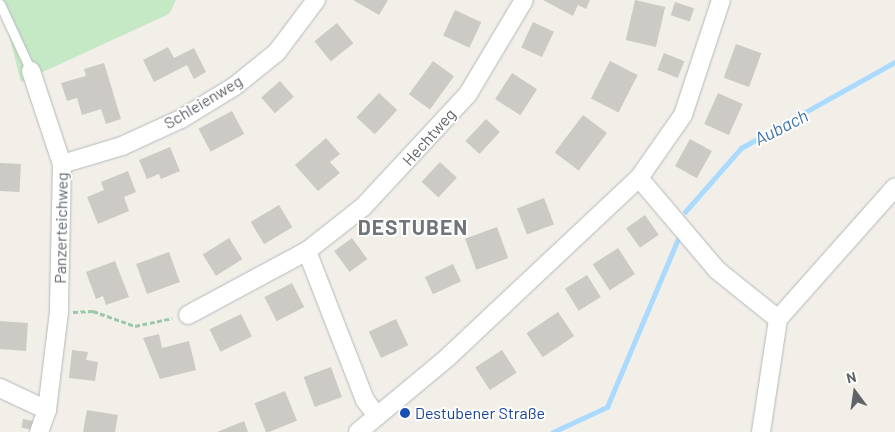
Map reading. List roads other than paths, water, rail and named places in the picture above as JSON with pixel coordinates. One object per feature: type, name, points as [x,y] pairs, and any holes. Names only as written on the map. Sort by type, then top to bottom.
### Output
[{"type":"street","name":"Schleienweg","points":[[62,164],[139,138],[235,86],[277,52],[316,0]]},
{"type":"street","name":"Hechtweg","points":[[188,315],[307,251],[363,207],[468,94],[524,0]]},
{"type":"street","points":[[358,432],[447,358],[639,178],[683,115],[721,0]]},
{"type":"street","name":"Panzerteichweg","points":[[31,71],[62,164],[60,312],[47,410],[39,432]]},
{"type":"street","points":[[639,178],[716,270],[778,319]]},
{"type":"street","points":[[761,432],[778,319],[895,187]]},
{"type":"street","points":[[307,251],[365,400],[377,416]]},
{"type":"street","points":[[0,388],[47,410]]},
{"type":"lane","name":"Panzerteichweg","points":[[0,4],[31,71]]},
{"type":"waterway","name":"Aubach","points":[[685,212],[741,148],[895,62]]},
{"type":"waterway","name":"Aubach","points":[[553,432],[607,407],[678,239]]},
{"type":"place","name":"Destubener Straße","points":[[405,413]]},
{"type":"district","name":"DESTUBEN","points":[[413,227]]}]
